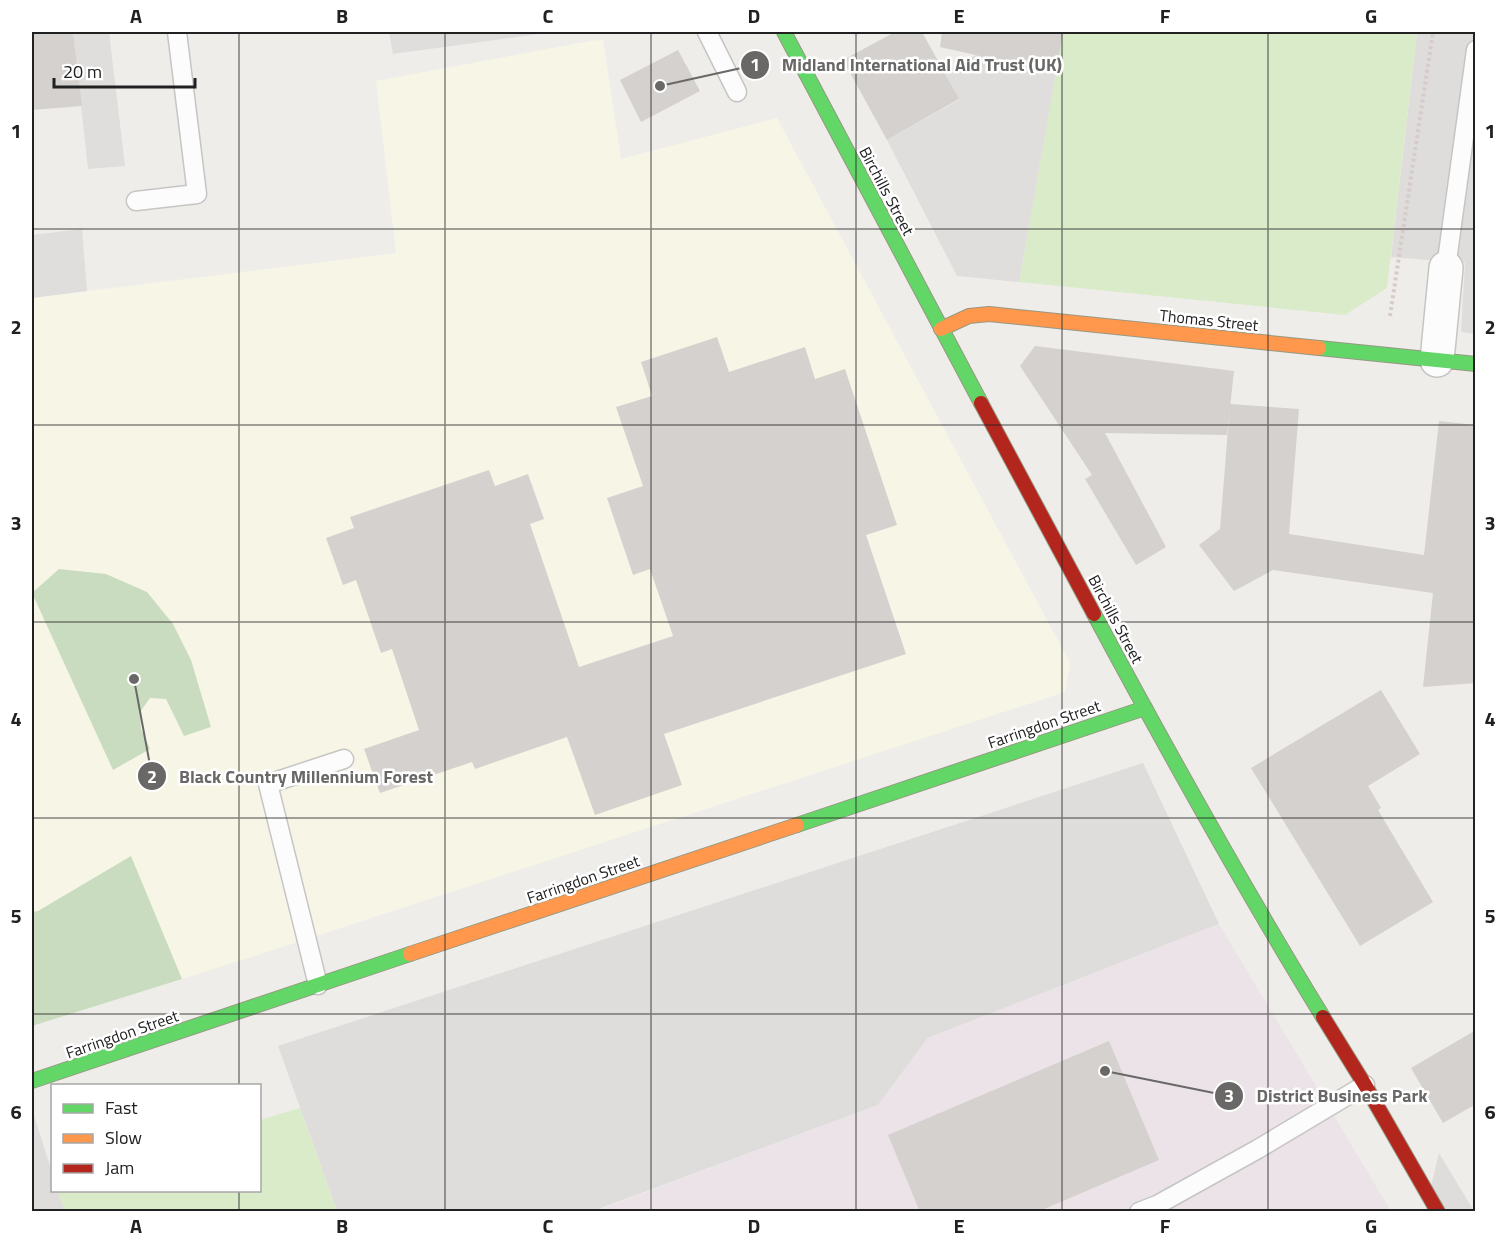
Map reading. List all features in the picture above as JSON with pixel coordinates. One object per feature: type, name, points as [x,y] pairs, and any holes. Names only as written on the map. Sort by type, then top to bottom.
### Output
[{"type":"street","name":"Birchills Street","points":[[784,32],[1145,708],[1288,960],[1365,1085],[1438,1212]]},
{"type":"street","points":[[1437,360],[1446,268]]},
{"type":"street","name":"Thomas Street","points":[[941,329],[969,316],[989,314],[1476,364]]},
{"type":"street","name":"Farringdon Street","points":[[32,1081],[1145,708]]},
{"type":"lane","points":[[136,201],[198,194],[177,32]]},
{"type":"lane","points":[[707,32],[737,92]]},
{"type":"lane","points":[[1446,268],[1476,50]]},
{"type":"lane","points":[[318,985],[268,784],[344,759]]},
{"type":"lane","points":[[1139,1212],[1157,1205],[1258,1149],[1365,1085]]},
{"type":"path","points":[[1384,355],[1433,32]]},
{"type":"shaded area","points":[[73,32],[109,32],[125,166],[88,169]]},
{"type":"shaded area","points":[[389,32],[553,32],[393,54]]},
{"type":"shaded area","points":[[1417,32],[1475,32],[1475,334],[1461,332],[1465,263],[1391,257]]},
{"type":"shaded area","points":[[603,40],[621,159],[777,118],[1070,663],[1065,692],[270,951],[32,1026],[32,298],[396,253],[376,81]]},
{"type":"shaded area","points":[[996,44],[1008,62],[1056,73],[1019,282],[957,276],[887,140],[959,100],[944,72]]},
{"type":"shaded area","points":[[82,229],[87,291],[32,298],[32,235]]},
{"type":"shaded area","points":[[1143,763],[1219,924],[928,1038],[878,1105],[593,1211],[337,1211],[278,1046]]},
{"type":"shaded area","points":[[1219,924],[1391,1211],[593,1212],[878,1105],[928,1038]]},
{"type":"shaded area","points":[[32,1109],[51,1169],[51,1192],[58,1192],[65,1211],[32,1211]]},
{"type":"green space","points":[[1063,32],[1417,32],[1387,288],[1345,315],[1019,282]]},
{"type":"green space","points":[[59,569],[106,574],[147,592],[173,624],[191,660],[211,727],[184,736],[166,699],[150,698],[140,712],[141,729],[150,749],[113,770],[32,593]]},
{"type":"green space","points":[[131,856],[182,979],[32,1026],[32,912],[38,911]]},
{"type":"green space","points":[[300,1108],[337,1211],[65,1211],[58,1192],[261,1192],[261,1120]]},
{"type":"pier","points":[[1439,1153],[1474,1211],[1425,1212]]},
{"type":"building","points":[[32,32],[73,32],[82,106],[32,110]]},
{"type":"building","points":[[895,32],[922,32],[959,99],[887,140],[843,60]]},
{"type":"building","points":[[942,32],[1063,32],[1056,73],[940,47]]},
{"type":"building","points":[[678,50],[700,91],[641,122],[620,80]]},
{"type":"building","points":[[717,337],[729,372],[805,347],[815,379],[845,369],[897,525],[866,535],[906,654],[664,734],[682,785],[595,815],[567,737],[475,769],[472,762],[380,793],[364,749],[419,730],[392,649],[381,653],[356,580],[343,585],[326,538],[354,528],[350,517],[489,470],[495,486],[528,474],[544,519],[530,524],[579,667],[673,636],[650,569],[633,575],[607,498],[643,486],[616,407],[652,396],[641,362]]},
{"type":"building","points":[[1035,346],[1234,371],[1227,435],[1105,433],[1166,547],[1136,565],[1085,479],[1092,475],[1020,366]]},
{"type":"building","points":[[1230,404],[1299,409],[1289,534],[1424,555],[1439,421],[1476,425],[1476,683],[1423,687],[1433,593],[1273,570],[1234,591],[1199,545],[1220,529]]},
{"type":"building","points":[[1381,690],[1420,754],[1368,786],[1381,808],[1378,810],[1433,902],[1360,946],[1251,768]]},
{"type":"building","points":[[1476,1030],[1476,1104],[1443,1123],[1411,1068]]},
{"type":"building","points":[[1109,1041],[1159,1160],[1037,1212],[920,1212],[888,1135]]},
{"type":"traffic: fast","points":[[784,32],[981,403]]},
{"type":"traffic: fast","points":[[1319,348],[1476,364]]},
{"type":"traffic: fast","points":[[1094,614],[1206,817],[1323,1017]]},
{"type":"traffic: fast","points":[[797,825],[1145,708]]},
{"type":"traffic: fast","points":[[32,1081],[410,954]]},
{"type":"traffic: slow","points":[[941,329],[969,316],[989,314],[1319,348]]},
{"type":"traffic: slow","points":[[410,954],[797,825]]},
{"type":"traffic: jam","points":[[981,403],[1094,614]]},
{"type":"traffic: jam","points":[[1323,1017],[1438,1212]]},
{"type":"place","name":"Midland International Aid Trust (UK)","points":[[660,86]]},
{"type":"place","name":"Black Country Millennium Forest","points":[[134,679]]},
{"type":"place","name":"District Business Park","points":[[1105,1071]]}]
